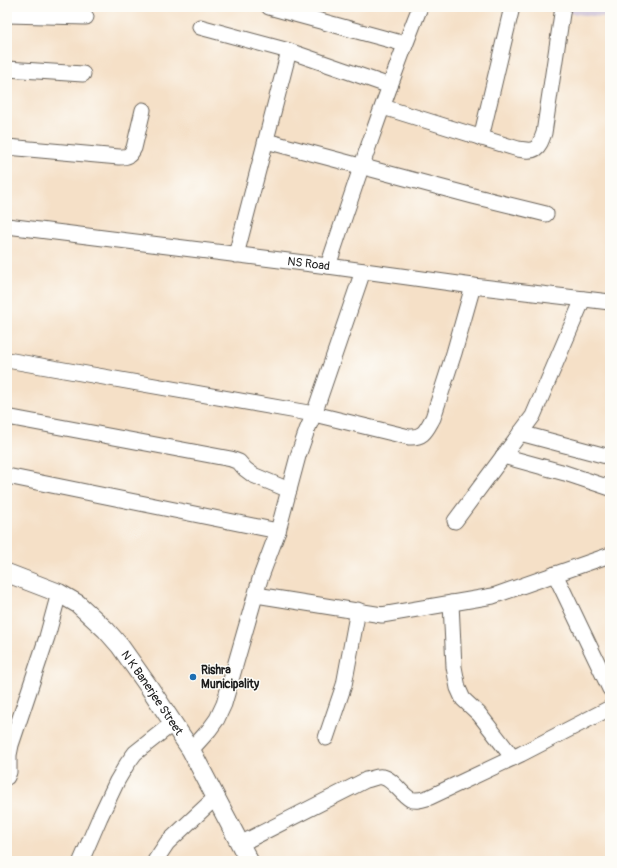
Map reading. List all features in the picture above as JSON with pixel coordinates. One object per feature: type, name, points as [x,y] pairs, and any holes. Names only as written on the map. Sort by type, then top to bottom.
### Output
[{"type":"street","points":[[269,7],[405,44]]},
{"type":"street","points":[[328,266],[390,86],[420,7]]},
{"type":"street","points":[[481,138],[512,7]]},
{"type":"street","points":[[383,108],[518,149],[530,151],[536,149],[540,144],[544,133],[563,7]]},
{"type":"street","points":[[7,15],[86,17]]},
{"type":"street","points":[[200,27],[289,52],[390,86]]},
{"type":"street","points":[[236,255],[289,52]]},
{"type":"street","points":[[7,69],[83,74]]},
{"type":"street","points":[[7,147],[127,157],[132,153],[134,148],[143,110]]},
{"type":"street","points":[[266,141],[546,214]]},
{"type":"street","name":"NS Road","points":[[7,226],[328,266],[473,286],[610,302]]},
{"type":"street","points":[[190,750],[209,730],[217,719],[224,704],[260,579],[278,531],[298,456],[363,271]]},
{"type":"street","points":[[7,360],[314,414],[409,437],[419,437],[428,428],[433,418],[454,353],[473,286]]},
{"type":"street","points":[[455,522],[502,456],[533,416],[583,298]]},
{"type":"street","points":[[7,417],[231,459],[240,462],[245,469],[253,475],[289,490]]},
{"type":"street","points":[[520,433],[609,455]]},
{"type":"street","points":[[502,456],[565,473],[610,488]]},
{"type":"street","points":[[7,476],[278,531]]},
{"type":"street","points":[[256,595],[382,614],[494,596],[610,555]]},
{"type":"street","name":"N K Banerjee Street","points":[[7,573],[59,593],[78,604],[106,630],[120,646],[149,686],[190,750],[249,861]]},
{"type":"street","points":[[555,574],[610,689]]},
{"type":"street","points":[[7,777],[9,772],[9,755],[11,745],[48,637],[59,593]]},
{"type":"street","points":[[451,603],[454,667],[458,688],[463,700],[479,714],[513,758]]},
{"type":"street","points":[[326,738],[344,685],[358,610]]},
{"type":"street","points":[[240,844],[366,780],[376,777],[386,778],[414,801],[430,797],[513,758],[610,708]]},
{"type":"street","points":[[81,861],[100,817],[127,764],[135,752],[173,723]]},
{"type":"street","points":[[155,861],[167,843],[215,798]]},
{"type":"shaded area","points":[[517,7],[610,7],[610,18]]},
{"type":"place","name":"Rishra Municipality","points":[[193,677]]}]
